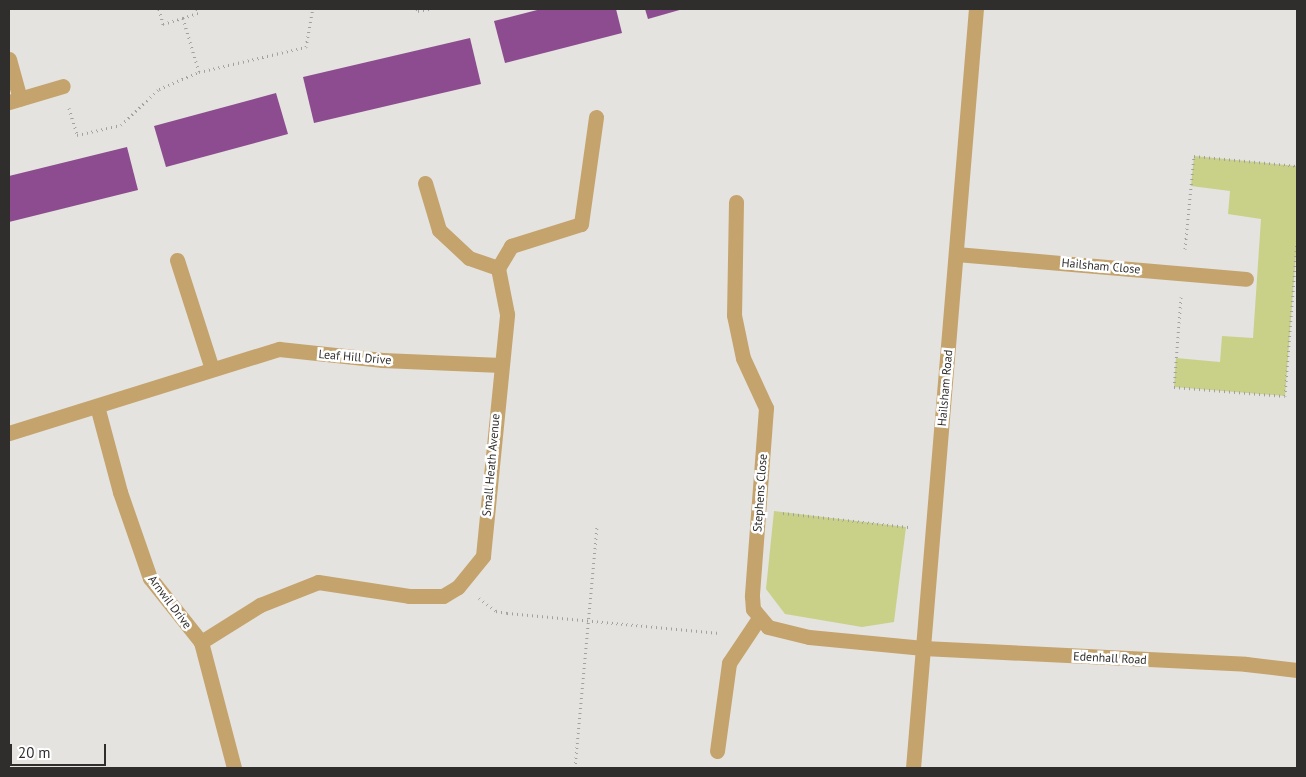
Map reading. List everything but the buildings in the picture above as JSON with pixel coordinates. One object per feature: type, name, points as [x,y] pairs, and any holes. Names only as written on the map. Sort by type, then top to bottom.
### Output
[{"type":"street","name":"Hailsham Road","points":[[913,768],[976,9]]},
{"type":"street","points":[[9,59],[14,100],[63,86]]},
{"type":"street","points":[[425,184],[439,230],[469,258],[498,268],[511,246],[581,224],[596,117]]},
{"type":"street","name":"Stephens Close","points":[[736,202],[734,315],[743,358],[766,408],[760,510],[752,596],[753,609],[759,618]]},
{"type":"street","name":"Hailsham Close","points":[[956,254],[1246,279]]},
{"type":"street","points":[[177,260],[212,369]]},
{"type":"street","name":"Small Heath Avenue","points":[[201,642],[260,605],[318,582],[409,596],[443,596],[461,584],[483,556],[507,314],[498,268]]},
{"type":"street","name":"Leaf Hill Drive","points":[[9,432],[279,349],[382,360],[501,365]]},
{"type":"street","name":"Arnwil Drive","points":[[97,406],[120,492],[150,578],[201,642],[234,768]]},
{"type":"street","points":[[717,751],[728,663],[759,618],[768,627],[778,632],[923,648]]},
{"type":"street","name":"Edenhall Road","points":[[923,648],[1246,664],[1297,670]]},
{"type":"path","points":[[158,9],[163,24],[198,13],[197,9]]},
{"type":"path","points":[[63,86],[77,135],[122,125],[159,89],[199,72],[306,47],[313,9]]},
{"type":"path","points":[[417,9],[418,12],[429,9]]},
{"type":"path","points":[[183,18],[199,72]]},
{"type":"path","points":[[1297,166],[1194,156],[1174,388],[1286,396],[1297,241]]},
{"type":"path","points":[[760,510],[933,530]]},
{"type":"path","points":[[575,768],[586,620],[597,525]]},
{"type":"path","points":[[461,584],[496,611],[726,633],[759,618]]},
{"type":"green space","points":[[1194,156],[1297,166],[1297,241],[1285,396],[1174,387],[1176,358],[1220,362],[1222,336],[1253,338],[1261,219],[1228,214],[1230,191],[1191,186]]},
{"type":"green space","points":[[774,511],[906,527],[894,622],[862,627],[785,614],[766,589]]}]
